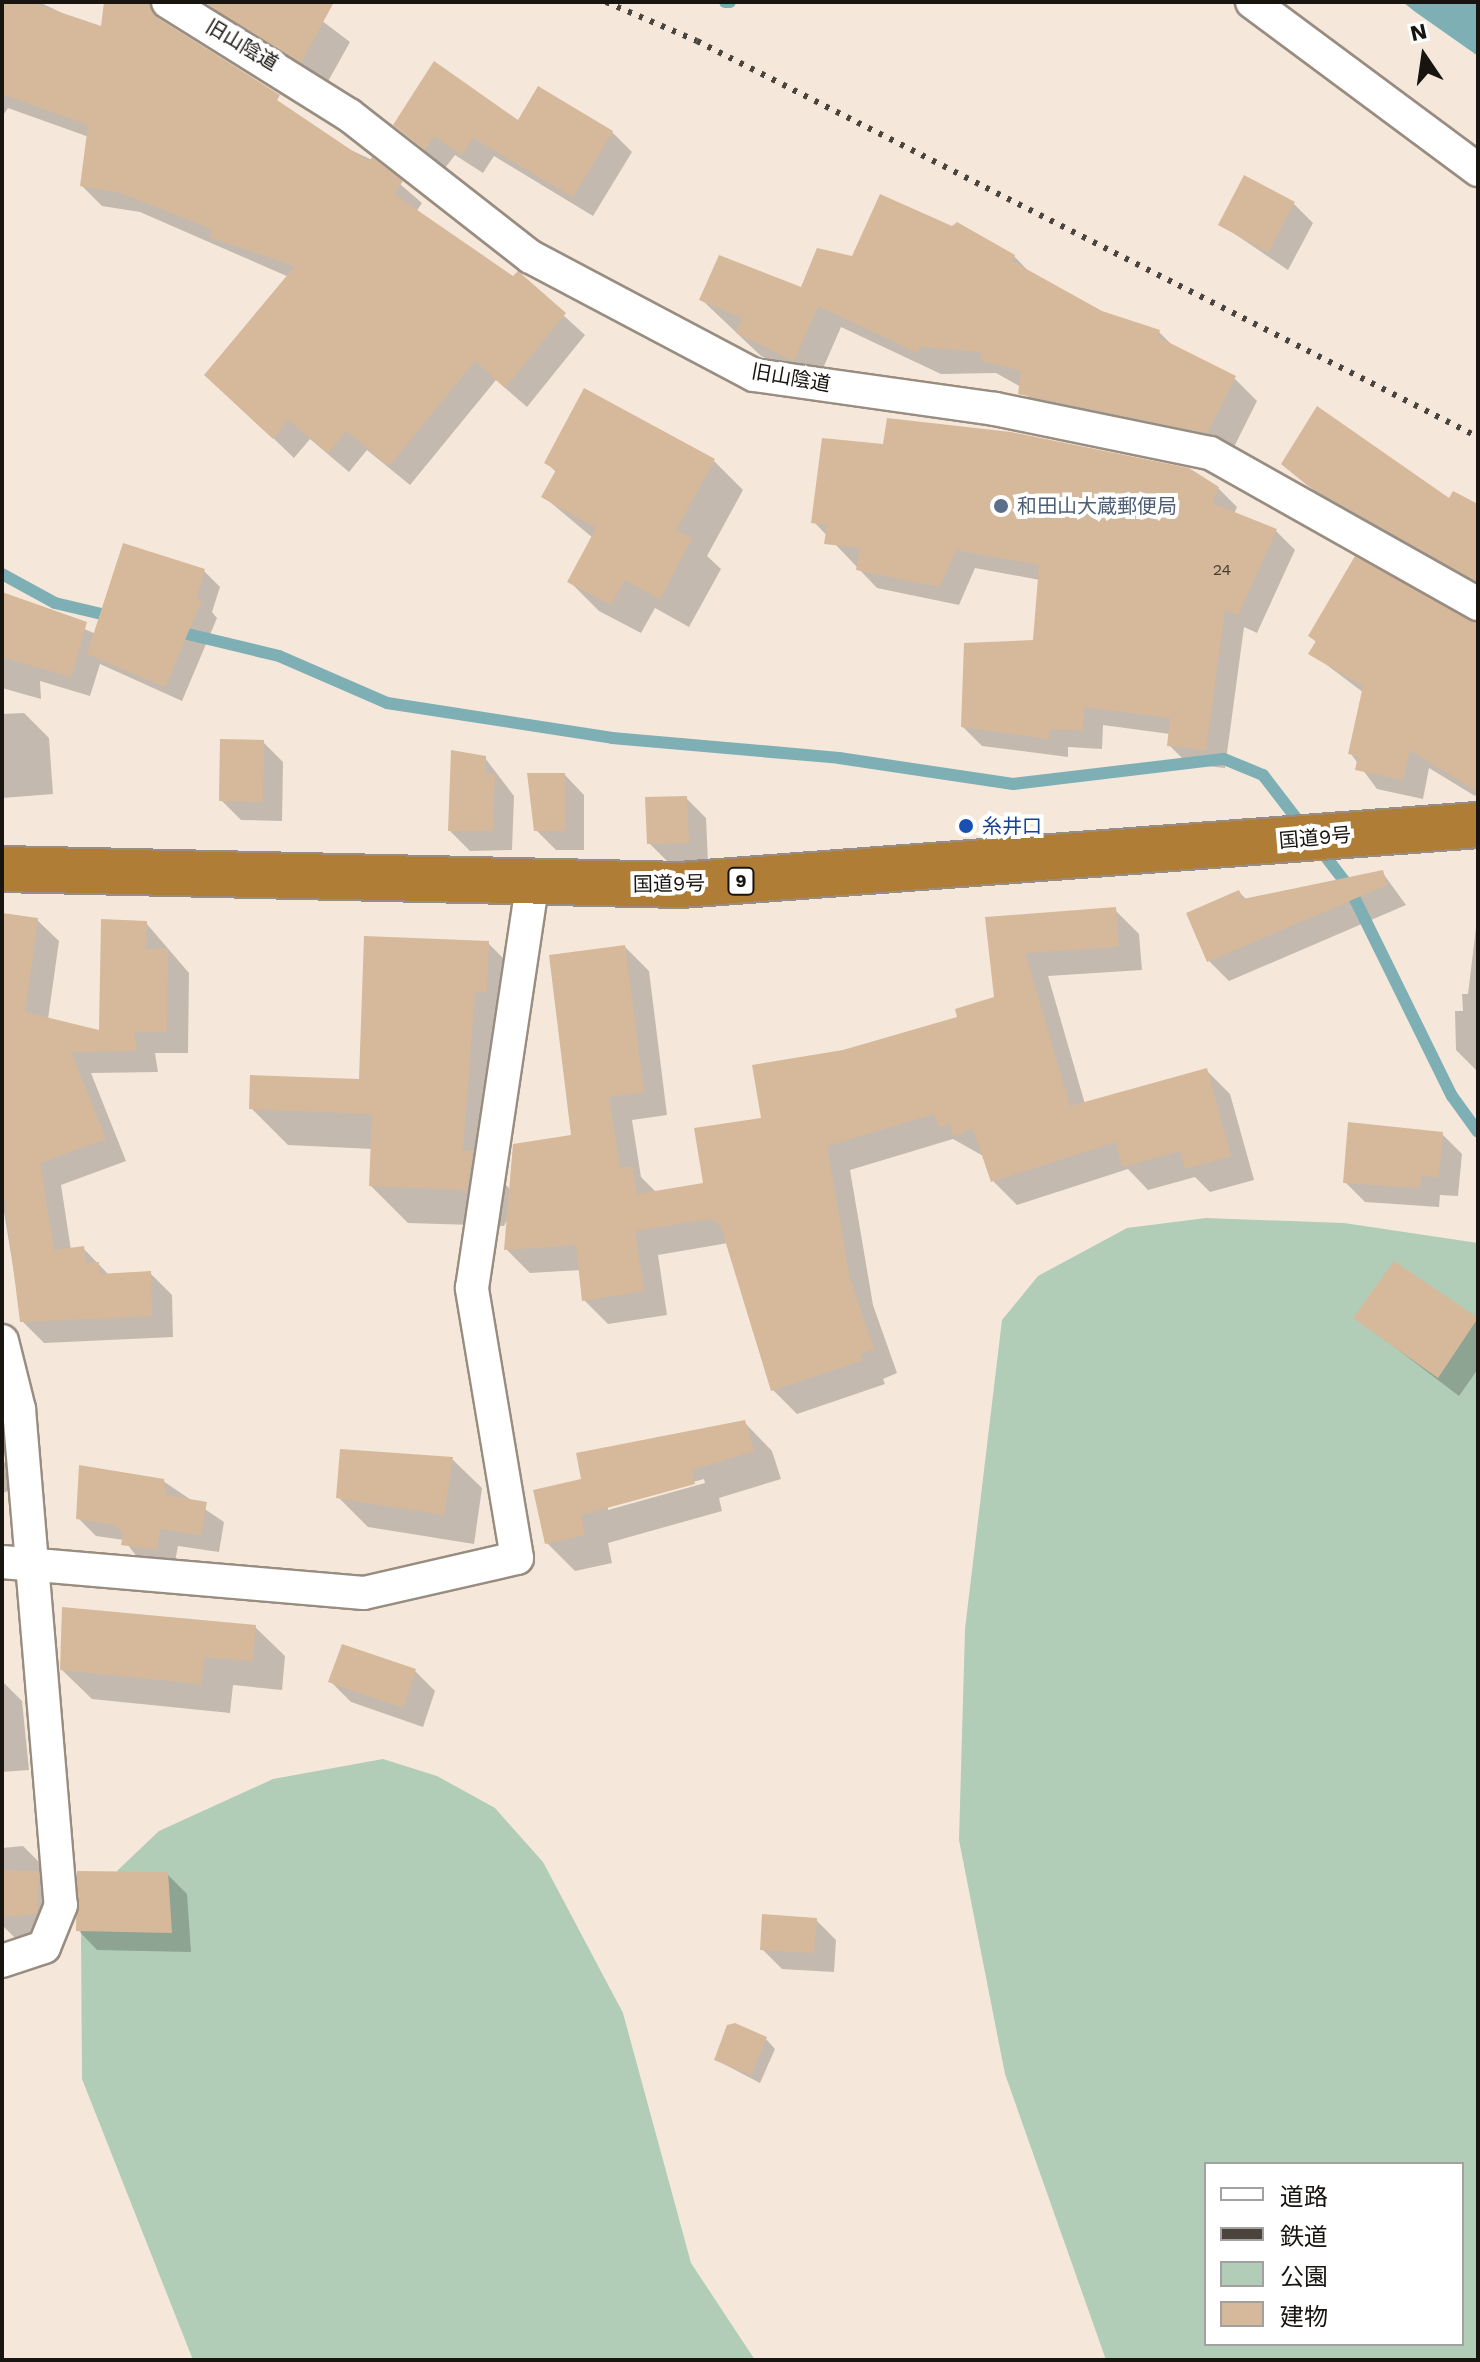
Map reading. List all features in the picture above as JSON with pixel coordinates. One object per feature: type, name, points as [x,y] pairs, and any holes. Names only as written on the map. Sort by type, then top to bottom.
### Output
[{"type":"highway","name":"国道9号","points":[[2,869],[532,885],[680,885],[1478,825]]},
{"type":"street","name":"旧山陰道","points":[[168,2],[349,115],[531,257],[754,375],[1040,417],[1210,453],[1478,604]]},
{"type":"street","points":[[1252,2],[1478,170]]},
{"type":"street","points":[[16,1563],[364,1593],[517,1558],[472,1288],[532,885]]},
{"type":"street","points":[[2,1341],[19,1409],[16,1563],[61,1905],[44,1947],[2,1961]]},
{"type":"green space","points":[[1206,1218],[1344,1223],[1478,1243],[1478,2360],[1106,2360],[1005,2074],[959,1840],[965,1629],[1002,1320],[1038,1276],[1127,1228]]},
{"type":"green space","points":[[383,1759],[437,1776],[495,1808],[543,1862],[623,2013],[691,2263],[755,2360],[193,2360],[82,2079],[81,1929],[118,1870],[159,1831],[273,1779]]},
{"type":"water","points":[[1403,2],[1478,2],[1478,56],[1414,11]]},
{"type":"building","points":[[2,2],[30,2],[101,26],[104,2],[149,2],[158,18],[280,95],[277,100],[369,162],[372,157],[403,181],[394,194],[513,276],[518,271],[566,313],[505,388],[475,361],[389,466],[346,431],[328,453],[288,420],[273,439],[204,375],[295,266],[209,237],[212,229],[118,192],[80,186],[88,125],[2,94]]},
{"type":"building","points":[[204,2],[334,2],[301,63]]},
{"type":"building","points":[[434,61],[518,120],[538,86],[613,131],[573,197],[473,138],[462,155],[434,136],[425,150],[393,125]]},
{"type":"building","points":[[1244,175],[1295,202],[1268,252],[1218,225]]},
{"type":"building","points":[[880,194],[952,226],[957,222],[1015,255],[1012,261],[1102,311],[1160,330],[1158,337],[1236,376],[1207,433],[1018,394],[1021,371],[980,360],[982,352],[920,347],[918,353],[818,306],[794,361],[736,333],[742,318],[699,300],[719,255],[801,287],[817,248],[852,256]]},
{"type":"building","points":[[584,388],[715,459],[676,530],[692,538],[660,599],[625,580],[611,605],[567,582],[596,528],[541,497],[556,470],[544,463]]},
{"type":"building","points":[[1317,406],[1449,498],[1453,491],[1478,504],[1478,582],[1308,486],[1281,464]]},
{"type":"building","points":[[887,418],[1011,432],[1189,468],[1219,487],[1212,503],[1277,529],[1238,615],[1225,610],[1206,750],[1167,746],[1170,718],[1084,707],[1083,730],[1050,729],[1049,739],[961,727],[964,643],[1033,640],[1039,565],[956,550],[940,587],[856,570],[860,548],[824,544],[827,525],[811,523],[822,438],[883,444]]},
{"type":"building","points":[[123,543],[205,569],[196,598],[202,600],[165,687],[87,654]]},
{"type":"building","points":[[1355,556],[1478,623],[1478,792],[1410,750],[1403,780],[1355,770],[1358,756],[1348,754],[1363,686],[1308,654],[1316,641],[1308,636]]},
{"type":"building","points":[[2,592],[87,622],[71,677],[2,657]]},
{"type":"building","points":[[220,739],[264,740],[263,802],[219,801]]},
{"type":"building","points":[[451,750],[486,756],[486,774],[495,774],[493,831],[448,831]]},
{"type":"building","points":[[527,773],[565,773],[565,831],[534,831]]},
{"type":"building","points":[[687,796],[689,843],[647,844],[645,797]]},
{"type":"building","points":[[1383,870],[1387,885],[1207,962],[1186,913],[1239,890],[1243,899]]},
{"type":"building","points":[[1116,907],[1119,947],[1025,953],[1070,1106],[1207,1068],[1231,1156],[1185,1169],[1180,1151],[1122,1167],[1116,1142],[991,1182],[973,1129],[953,1136],[950,1124],[939,1127],[934,1114],[827,1146],[850,1279],[874,1349],[860,1354],[863,1360],[771,1391],[720,1224],[709,1219],[635,1231],[644,1291],[582,1301],[576,1245],[504,1250],[513,1144],[571,1135],[549,955],[625,945],[644,1092],[609,1097],[620,1168],[632,1166],[637,1194],[703,1183],[694,1128],[761,1118],[752,1065],[843,1050],[957,1017],[955,1009],[994,997],[985,917]]},
{"type":"building","points":[[2,913],[38,918],[25,1012],[99,1030],[101,919],[147,921],[146,949],[168,949],[167,1032],[134,1032],[137,1051],[71,1052],[106,1139],[40,1163],[54,1250],[84,1246],[86,1263],[99,1262],[99,1274],[151,1271],[152,1316],[20,1322],[2,1178]]},
{"type":"building","points":[[364,936],[489,941],[487,992],[475,992],[463,1151],[473,1150],[467,1190],[369,1186],[372,1114],[249,1109],[250,1075],[359,1079]]},
{"type":"building","points":[[1348,1122],[1443,1132],[1439,1177],[1421,1176],[1420,1188],[1343,1183]]},
{"type":"building","points":[[1394,1261],[1478,1318],[1438,1378],[1353,1318]]},
{"type":"building","points":[[745,1420],[754,1451],[692,1470],[695,1484],[581,1515],[585,1535],[545,1544],[533,1490],[581,1479],[576,1453]]},
{"type":"building","points":[[340,1449],[453,1457],[444,1515],[336,1498]]},
{"type":"building","points":[[79,1465],[164,1479],[166,1495],[207,1502],[201,1535],[160,1529],[157,1550],[121,1545],[123,1533],[114,1525],[76,1519]]},
{"type":"building","points":[[62,1607],[256,1625],[253,1661],[204,1657],[201,1684],[60,1670]]},
{"type":"building","points":[[342,1644],[416,1669],[403,1708],[328,1682]]},
{"type":"building","points":[[2,1870],[39,1871],[37,1914],[2,1917]]},
{"type":"building","points":[[77,1871],[168,1872],[172,1933],[76,1931]]},
{"type":"building","points":[[762,1914],[817,1918],[814,1953],[760,1950]]},
{"type":"building","points":[[735,2023],[767,2037],[751,2075],[714,2060],[727,2025]]},
{"type":"waterway","points":[[725,2],[730,2]]},
{"type":"waterway","points":[[2,574],[55,603],[114,617]]},
{"type":"waterway","points":[[175,631],[279,656],[387,703],[612,738],[839,758],[1013,784],[1224,759],[1263,775],[1303,827]]},
{"type":"waterway","points":[[1319,848],[1349,887],[1452,1096],[1478,1132]]},
{"type":"railway","points":[[606,2],[697,41],[1478,437]]},
{"type":"place","name":"和田山大蔵郵便局","points":[[1001,506]]},
{"type":"place","name":"糸井口","points":[[966,826]]}]
